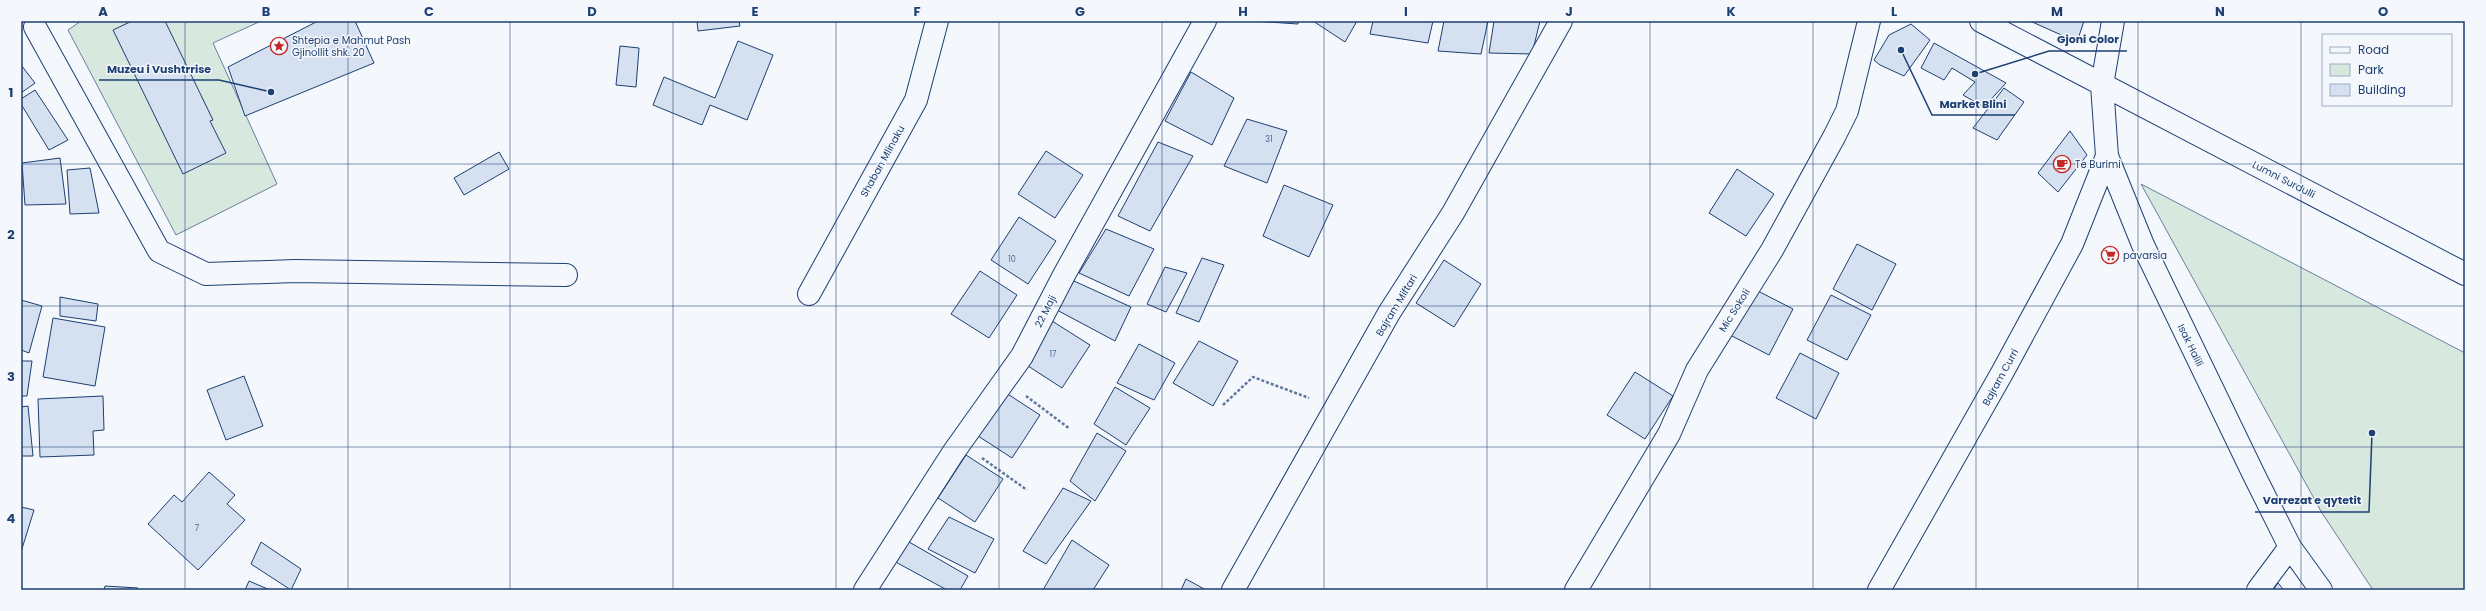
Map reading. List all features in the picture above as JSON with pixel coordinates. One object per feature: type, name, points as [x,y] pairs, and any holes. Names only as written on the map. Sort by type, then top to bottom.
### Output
[{"type":"street","name":"Shaban Mlinaku","points":[[809,294],[916,100],[937,21]]},
{"type":"street","name":"22 Maji","points":[[865,590],[960,443],[1022,356],[1064,275],[1205,21]]},
{"type":"street","name":"Bajram Miftari","points":[[1233,590],[1389,313],[1453,213],[1561,21]]},
{"type":"street","name":"Mic Sokoli","points":[[1576,590],[1669,434],[1697,370],[1772,250],[1834,137],[1847,111],[1869,21]]},
{"type":"street","name":"Lumni Surdulli","points":[[1981,21],[2465,274]]},
{"type":"street","name":"Isak Halili","points":[[2113,21],[2102,85],[2107,156],[2165,291],[2290,547],[2321,590]]},
{"type":"street","points":[[33,29],[159,251],[206,274],[295,271],[566,275]]},
{"type":"street","name":"Bajram Curri","points":[[1879,590],[2002,373],[2072,244],[2107,156]]},
{"type":"street","points":[[2258,590],[2290,547]]},
{"type":"path","points":[[1223,405],[1253,377],[1336,408]]},
{"type":"path","points":[[1005,380],[1070,429]]},
{"type":"path","points":[[960,443],[1027,490]]},
{"type":"green space","points":[[81,21],[261,21],[213,43],[277,184],[176,235],[68,30]]},
{"type":"green space","points":[[2141,184],[2465,353],[2465,590],[2373,590],[2322,513]]},
{"type":"building","points":[[132,21],[165,21],[213,120],[210,121],[226,153],[183,174],[113,30]]},
{"type":"building","points":[[318,21],[355,21],[374,63],[245,116],[228,67]]},
{"type":"building","points":[[697,21],[739,21],[740,26],[698,31]]},
{"type":"building","points":[[1253,21],[1298,21],[1298,24]]},
{"type":"building","points":[[1313,21],[1357,21],[1345,42]]},
{"type":"building","points":[[1373,21],[1433,21],[1428,43],[1370,34]]},
{"type":"building","points":[[1444,21],[1488,21],[1481,54],[1438,51]]},
{"type":"building","points":[[1494,21],[1540,21],[1532,54],[1489,53]]},
{"type":"building","points":[[2030,21],[2084,21],[2077,42]]},
{"type":"building","points":[[1911,24],[1930,40],[1904,76],[1880,65],[1874,60],[1889,35]]},
{"type":"building","points":[[738,41],[773,55],[747,120],[710,105],[702,125],[653,105],[664,77],[715,98]]},
{"type":"building","points":[[1934,43],[2006,83],[1984,107],[1963,95],[1975,82],[1952,68],[1944,80],[1921,68]]},
{"type":"building","points":[[620,46],[639,48],[636,87],[616,85]]},
{"type":"building","points":[[21,65],[35,83],[21,93]]},
{"type":"building","points":[[1191,72],[1234,98],[1212,145],[1165,121]]},
{"type":"building","points":[[2004,88],[2024,102],[1997,140],[1973,128]]},
{"type":"building","points":[[35,90],[68,140],[49,150],[21,104],[21,99]]},
{"type":"building","points":[[1247,119],[1287,131],[1267,183],[1224,166]]},
{"type":"building","name":"Te Burimi","points":[[2070,131],[2087,155],[2058,192],[2038,173]]},
{"type":"building","points":[[1158,142],[1193,156],[1150,231],[1118,216]]},
{"type":"building","points":[[1046,151],[1083,175],[1055,218],[1018,194]]},
{"type":"building","points":[[499,152],[509,169],[464,195],[454,178]]},
{"type":"building","points":[[60,158],[66,204],[25,205],[22,163]]},
{"type":"building","points":[[90,168],[99,213],[70,214],[67,170]]},
{"type":"building","points":[[1737,169],[1774,194],[1746,236],[1709,213]]},
{"type":"building","points":[[1284,185],[1333,205],[1309,257],[1263,236]]},
{"type":"building","points":[[1019,217],[1056,241],[1028,284],[991,260]]},
{"type":"building","points":[[1106,229],[1154,249],[1129,296],[1079,273]]},
{"type":"building","points":[[1857,244],[1896,264],[1872,310],[1833,289]]},
{"type":"building","points":[[1202,258],[1224,265],[1199,322],[1176,313]]},
{"type":"building","points":[[1444,260],[1481,284],[1454,327],[1416,303]]},
{"type":"building","points":[[1165,267],[1187,273],[1166,312],[1147,304]]},
{"type":"building","points":[[980,271],[1017,295],[989,338],[951,314]]},
{"type":"building","points":[[1074,281],[1131,307],[1115,341],[1055,309]]},
{"type":"building","points":[[1754,289],[1793,309],[1769,355],[1730,335]]},
{"type":"building","points":[[1831,295],[1871,315],[1847,360],[1807,340]]},
{"type":"building","points":[[60,297],[98,304],[96,321],[60,316]]},
{"type":"building","points":[[21,300],[42,306],[29,353],[21,350]]},
{"type":"building","points":[[53,318],[105,327],[95,386],[43,377]]},
{"type":"building","points":[[1052,321],[1090,345],[1062,388],[1025,364]]},
{"type":"building","points":[[1199,341],[1238,361],[1213,406],[1173,383]]},
{"type":"building","points":[[1139,344],[1175,363],[1154,400],[1117,383]]},
{"type":"building","points":[[1800,353],[1839,373],[1816,419],[1776,398]]},
{"type":"building","points":[[21,361],[32,361],[27,396],[21,396]]},
{"type":"building","points":[[1635,372],[1673,396],[1645,439],[1607,415]]},
{"type":"building","points":[[244,376],[263,426],[226,440],[207,390]]},
{"type":"building","points":[[1115,387],[1150,408],[1126,445],[1094,424]]},
{"type":"building","points":[[1003,391],[1040,415],[1012,458],[975,434]]},
{"type":"building","points":[[103,396],[104,430],[93,431],[94,455],[40,457],[38,399]]},
{"type":"building","points":[[28,406],[33,456],[21,456],[21,407]]},
{"type":"building","points":[[1097,433],[1126,451],[1095,501],[1070,481]]},
{"type":"building","points":[[966,455],[1003,479],[975,522],[938,498]]},
{"type":"building","points":[[209,472],[235,495],[227,504],[245,520],[198,570],[148,524],[174,495],[182,502]]},
{"type":"building","points":[[1063,488],[1091,501],[1046,564],[1023,551]]},
{"type":"building","points":[[21,507],[34,510],[21,552]]},
{"type":"building","points":[[949,517],[994,539],[975,573],[928,549]]},
{"type":"building","points":[[904,539],[968,576],[960,590],[947,590],[892,560]]},
{"type":"building","points":[[1072,540],[1109,565],[1093,590],[1043,590]]},
{"type":"building","points":[[261,542],[301,569],[291,590],[251,564]]},
{"type":"building","points":[[1186,579],[1206,590],[1181,590]]},
{"type":"building","points":[[249,581],[270,590],[245,590]]},
{"type":"building","points":[[2278,583],[2284,590],[2273,590]]},
{"type":"building","points":[[105,586],[138,588],[138,590],[104,590]]},
{"type":"place","name":"Shtepia e Mahmut Pash Gjinollit shk. 20","points":[[279,46]]},
{"type":"place","name":"Market Blini","points":[[1901,50]]},
{"type":"place","name":"Gjoni Color","points":[[1975,74]]},
{"type":"place","name":"Muzeu i Vushtrrise","points":[[271,92]]},
{"type":"place","name":"Te Burimi","points":[[2062,164]]},
{"type":"place","name":"pavarsia","points":[[2110,255]]},
{"type":"place","name":"Varrezat e qytetit","points":[[2372,433]]}]
